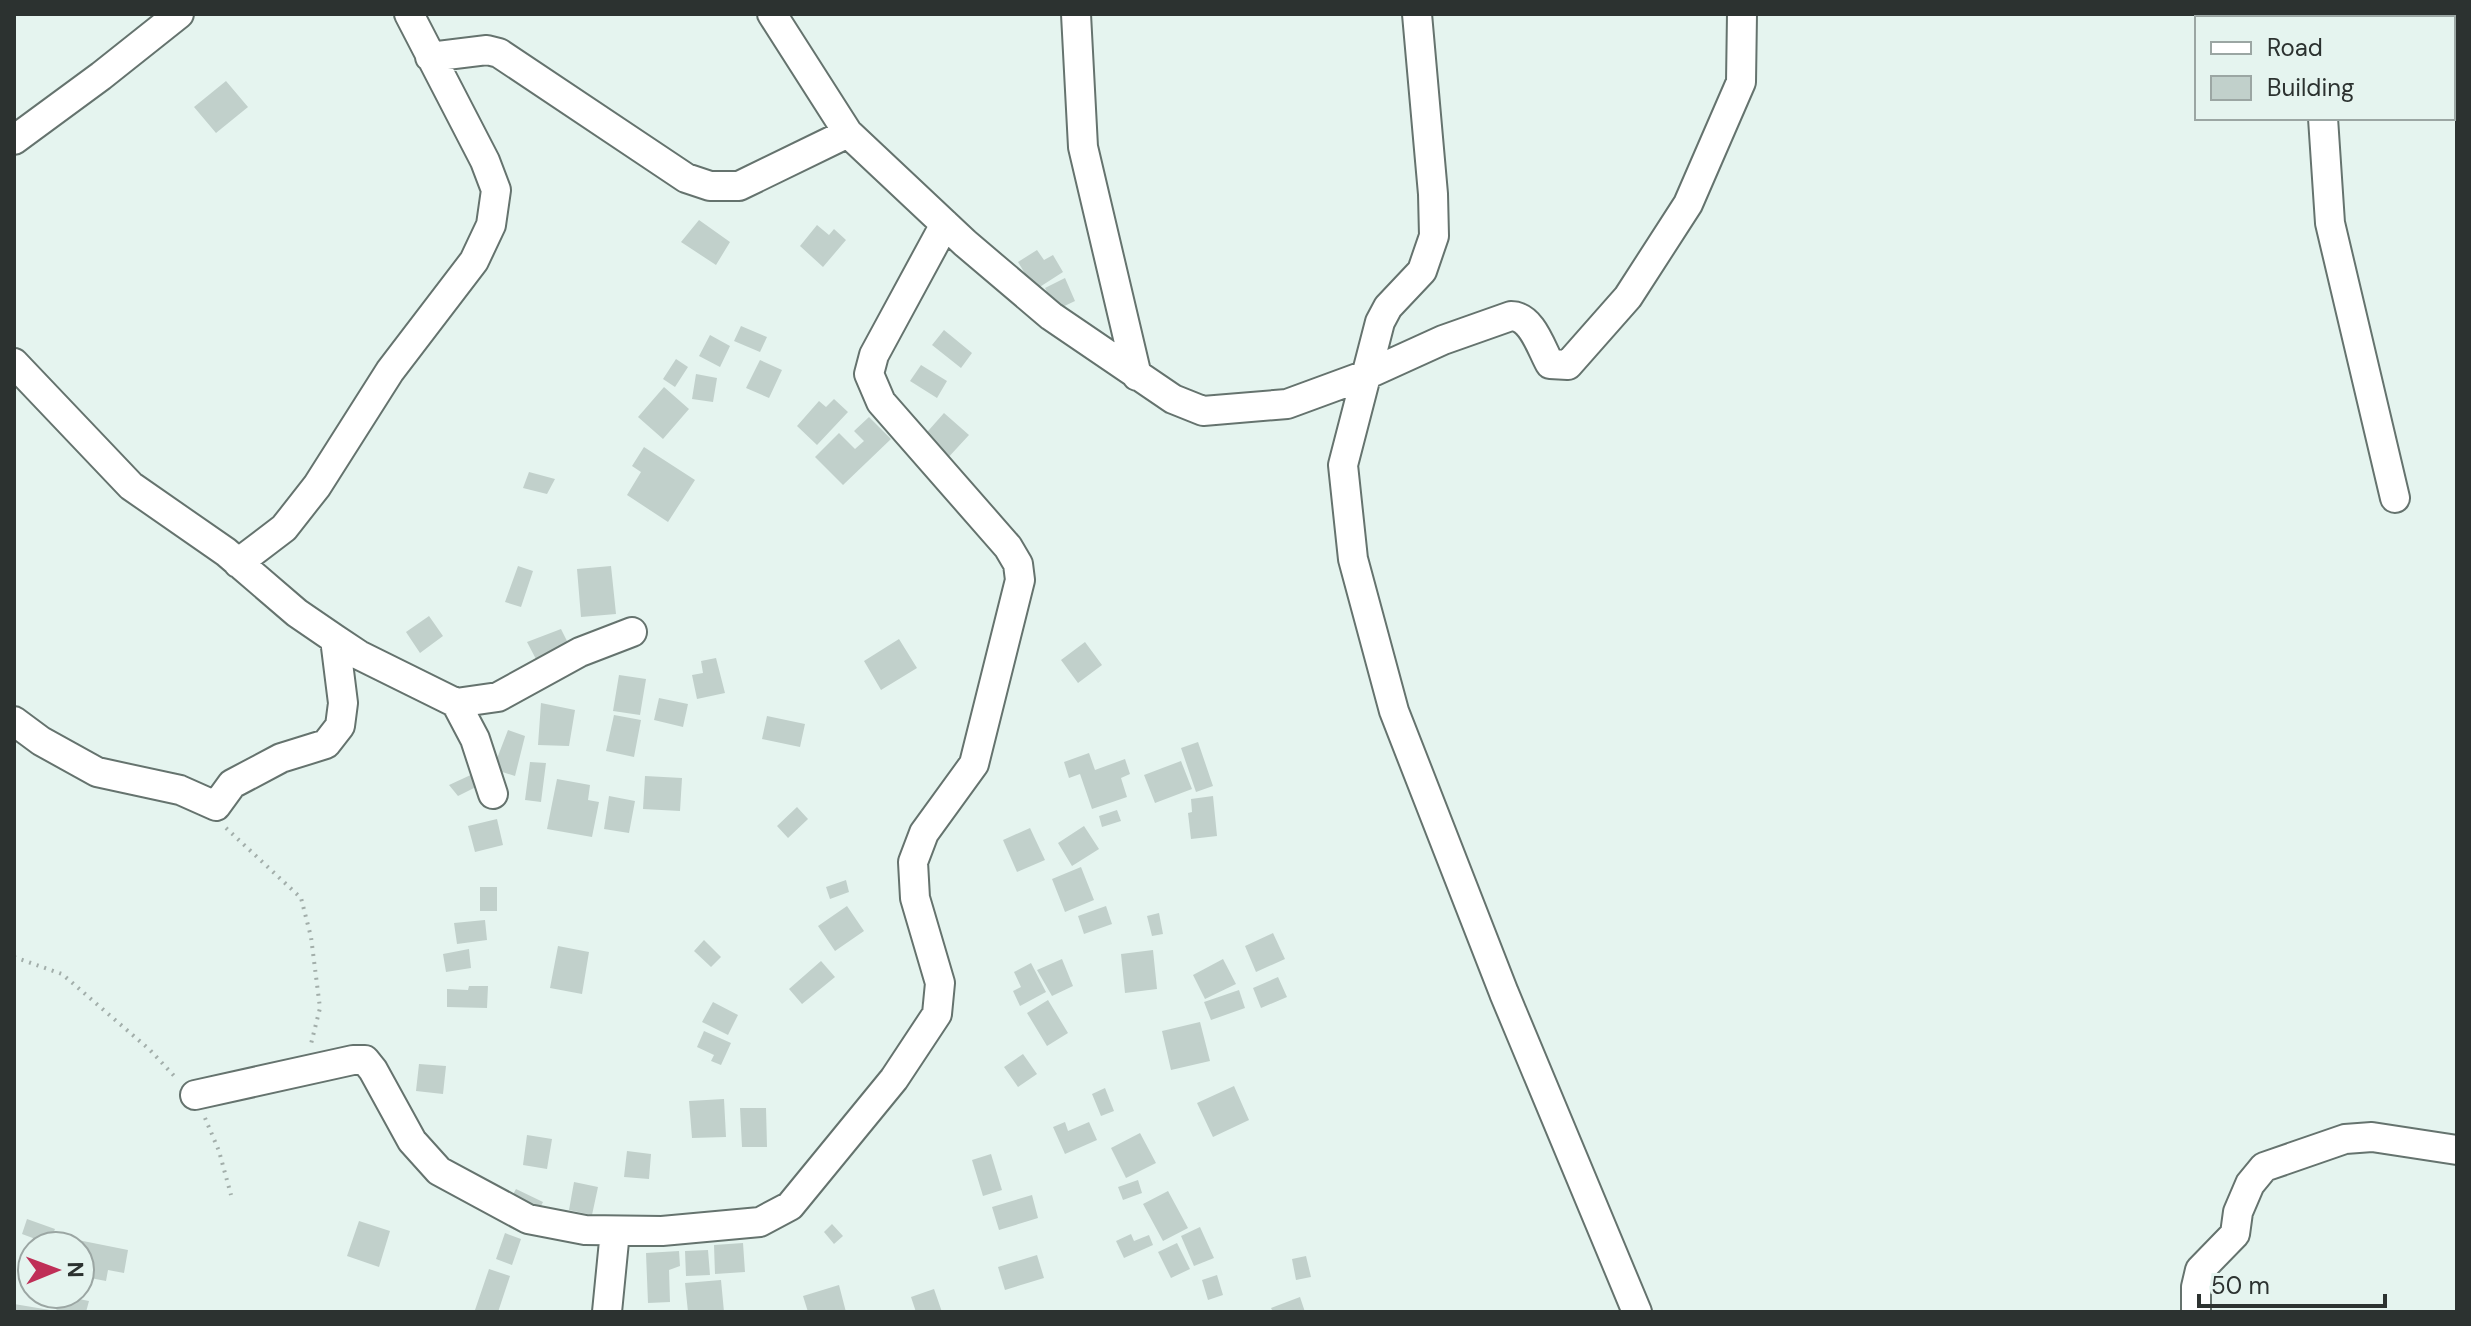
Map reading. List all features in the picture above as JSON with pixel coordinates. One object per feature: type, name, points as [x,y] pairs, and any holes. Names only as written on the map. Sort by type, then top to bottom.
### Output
[{"type":"street","points":[[14,140],[179,14]]},
{"type":"street","points":[[238,563],[284,528],[317,486],[390,371],[474,261],[491,225],[496,190],[485,161],[409,14]]},
{"type":"street","points":[[772,14],[848,133],[945,224],[1051,316],[1173,399],[1203,411],[1287,404],[1366,375],[1443,340],[1511,316],[1520,316],[1527,322],[1550,364],[1568,365],[1628,297],[1688,204],[1741,82],[1742,14]]},
{"type":"street","points":[[1076,14],[1083,147],[1137,376]]},
{"type":"street","points":[[1417,14],[1434,236],[1422,271],[1388,307],[1380,322],[1343,465],[1353,559],[1394,711],[1504,993],[1637,1312]]},
{"type":"street","points":[[430,57],[487,50],[499,53],[686,178],[710,186],[739,186],[848,133]]},
{"type":"street","points":[[2323,120],[2330,223],[2395,498]]},
{"type":"street","points":[[195,1095],[353,1060],[365,1060],[412,1141],[439,1171],[528,1219],[585,1230],[731,1226],[760,1222],[790,1206],[894,1079],[937,1014],[940,983],[915,898],[913,862],[924,833],[974,764],[1020,580],[1018,564],[1008,547],[881,402],[869,374],[874,355],[945,224]]},
{"type":"street","points":[[14,363],[131,486],[238,563],[297,613],[335,639],[359,655],[456,703],[498,697],[580,652],[632,632]]},
{"type":"street","points":[[14,721],[41,741],[97,772],[180,790],[216,806],[232,784],[281,758],[326,744],[340,726],[343,703],[335,639]]},
{"type":"street","points":[[456,703],[475,739],[493,794]]},
{"type":"street","points":[[2196,1312],[2200,1270],[2235,1234],[2238,1212],[2250,1184],[2264,1167],[2345,1139],[2372,1137],[2457,1150]]},
{"type":"street","points":[[607,1312],[615,1231]]},
{"type":"path","points":[[219,822],[301,898],[311,937],[320,1008],[311,1041],[309,1070]]},
{"type":"path","points":[[14,957],[62,974],[150,1050],[195,1095],[219,1151],[231,1195]]},
{"type":"building","points":[[226,81],[248,107],[216,133],[194,107]]},
{"type":"building","points":[[699,220],[730,242],[716,265],[681,242]]},
{"type":"building","points":[[817,225],[829,235],[834,229],[846,240],[823,267],[800,246]]},
{"type":"building","points":[[1037,250],[1044,260],[1053,255],[1063,272],[1035,290],[1018,262]]},
{"type":"building","points":[[1065,278],[1075,301],[1056,310],[1045,288]]},
{"type":"building","points":[[741,326],[767,337],[760,352],[734,341]]},
{"type":"building","points":[[944,330],[972,353],[961,368],[932,345]]},
{"type":"building","points":[[710,335],[730,346],[720,367],[699,356]]},
{"type":"building","points":[[676,359],[688,367],[675,387],[663,379]]},
{"type":"building","points":[[760,360],[782,370],[769,398],[746,388]]},
{"type":"building","points":[[921,365],[947,381],[937,398],[910,381]]},
{"type":"building","points":[[696,374],[717,378],[713,402],[692,399]]},
{"type":"building","points":[[664,387],[689,409],[663,439],[638,417]]},
{"type":"building","points":[[834,399],[848,412],[817,445],[797,426],[819,401],[826,407]]},
{"type":"building","points":[[944,413],[969,435],[945,461],[921,439]]},
{"type":"building","points":[[869,417],[891,439],[843,485],[815,457],[839,433],[855,449],[864,441],[854,431]]},
{"type":"building","points":[[644,447],[695,480],[668,522],[627,495],[641,472],[632,466]]},
{"type":"building","points":[[529,472],[555,479],[547,494],[523,488]]},
{"type":"building","points":[[518,566],[533,571],[521,607],[505,602]]},
{"type":"building","points":[[611,566],[616,614],[581,617],[577,569]]},
{"type":"building","points":[[429,616],[443,636],[420,653],[406,632]]},
{"type":"building","points":[[561,629],[570,647],[537,661],[527,642]]},
{"type":"building","points":[[899,639],[917,668],[881,690],[864,661]]},
{"type":"building","points":[[1085,642],[1102,665],[1078,683],[1061,660]]},
{"type":"building","points":[[716,658],[725,693],[697,699],[692,675],[703,673],[701,661]]},
{"type":"building","points":[[619,675],[646,679],[640,715],[613,711]]},
{"type":"building","points":[[659,698],[688,704],[683,727],[654,720]]},
{"type":"building","points":[[541,703],[575,710],[569,746],[538,745]]},
{"type":"building","points":[[614,715],[641,720],[634,757],[606,751]]},
{"type":"building","points":[[767,716],[805,724],[800,747],[762,739]]},
{"type":"building","points":[[508,730],[525,736],[515,776],[493,769]]},
{"type":"building","points":[[1198,742],[1213,786],[1196,792],[1181,748]]},
{"type":"building","points":[[1089,753],[1095,770],[1125,759],[1130,774],[1121,778],[1127,797],[1092,809],[1080,774],[1069,778],[1064,762]]},
{"type":"building","points":[[1181,761],[1192,789],[1155,803],[1144,775]]},
{"type":"building","points":[[530,762],[546,763],[541,802],[525,800]]},
{"type":"building","points":[[475,773],[480,785],[458,796],[449,785]]},
{"type":"building","points":[[645,776],[682,778],[680,811],[643,809]]},
{"type":"building","points":[[557,779],[590,785],[588,800],[599,802],[592,837],[547,829]]},
{"type":"building","points":[[609,796],[635,801],[629,833],[604,829]]},
{"type":"building","points":[[1213,796],[1217,836],[1191,839],[1188,813],[1192,812],[1191,799]]},
{"type":"building","points":[[797,807],[808,819],[788,838],[777,826]]},
{"type":"building","points":[[1117,810],[1121,821],[1102,827],[1099,816]]},
{"type":"building","points":[[497,819],[503,845],[475,852],[468,826]]},
{"type":"building","points":[[1084,826],[1099,849],[1072,866],[1058,843]]},
{"type":"building","points":[[1030,828],[1045,860],[1017,872],[1003,840]]},
{"type":"building","points":[[1081,867],[1094,900],[1065,912],[1052,879]]},
{"type":"building","points":[[846,880],[849,892],[830,899],[826,887]]},
{"type":"building","points":[[480,887],[497,887],[497,911],[480,911]]},
{"type":"building","points":[[847,906],[864,931],[835,951],[818,926]]},
{"type":"building","points":[[1106,906],[1112,924],[1084,934],[1078,916]]},
{"type":"building","points":[[1159,913],[1163,934],[1152,936],[1147,916]]},
{"type":"building","points":[[485,920],[487,940],[457,944],[454,923]]},
{"type":"building","points":[[1273,933],[1285,959],[1256,972],[1245,946]]},
{"type":"building","points":[[704,940],[721,957],[711,967],[694,951]]},
{"type":"building","points":[[558,946],[589,952],[582,994],[550,988]]},
{"type":"building","points":[[469,949],[471,968],[446,972],[443,954]]},
{"type":"building","points":[[1153,950],[1157,989],[1125,993],[1121,954]]},
{"type":"building","points":[[1062,959],[1073,986],[1052,996],[1037,970]]},
{"type":"building","points":[[1223,959],[1236,984],[1205,999],[1193,975]]},
{"type":"building","points":[[821,961],[835,977],[802,1004],[789,989]]},
{"type":"building","points":[[1031,963],[1046,992],[1020,1006],[1013,991],[1021,987],[1014,972]]},
{"type":"building","points":[[1278,977],[1287,997],[1261,1008],[1253,988]]},
{"type":"building","points":[[469,986],[488,986],[487,1008],[447,1007],[447,989],[468,990]]},
{"type":"building","points":[[1239,990],[1245,1008],[1211,1020],[1204,1002]]},
{"type":"building","points":[[1048,1000],[1068,1033],[1047,1046],[1027,1013]]},
{"type":"building","points":[[713,1002],[738,1015],[728,1035],[702,1022]]},
{"type":"building","points":[[1200,1022],[1210,1061],[1171,1070],[1162,1031]]},
{"type":"building","points":[[704,1031],[731,1043],[721,1065],[711,1061],[714,1055],[697,1047]]},
{"type":"building","points":[[1023,1054],[1037,1074],[1018,1087],[1004,1067]]},
{"type":"building","points":[[419,1064],[446,1066],[443,1094],[416,1091]]},
{"type":"building","points":[[1234,1086],[1249,1120],[1213,1137],[1197,1103]]},
{"type":"building","points":[[1105,1088],[1114,1111],[1101,1116],[1092,1094]]},
{"type":"building","points":[[724,1099],[726,1137],[692,1138],[689,1101]]},
{"type":"building","points":[[740,1108],[766,1108],[767,1147],[742,1147]]},
{"type":"building","points":[[1065,1122],[1068,1131],[1089,1122],[1097,1140],[1065,1154],[1053,1127]]},
{"type":"building","points":[[1140,1133],[1156,1163],[1126,1178],[1111,1148]]},
{"type":"building","points":[[527,1135],[552,1139],[547,1169],[523,1165]]},
{"type":"building","points":[[627,1151],[651,1154],[649,1179],[624,1177]]},
{"type":"building","points":[[991,1154],[1002,1190],[983,1196],[972,1160]]},
{"type":"building","points":[[1138,1180],[1142,1193],[1123,1200],[1118,1187]]},
{"type":"building","points":[[574,1182],[598,1187],[592,1215],[569,1210]]},
{"type":"building","points":[[516,1189],[543,1202],[535,1218],[508,1204]]},
{"type":"building","points":[[1168,1191],[1188,1228],[1163,1241],[1143,1204]]},
{"type":"building","points":[[1032,1195],[1038,1218],[999,1230],[992,1207]]},
{"type":"building","points":[[27,1219],[55,1229],[55,1230],[23,1230]]},
{"type":"building","points":[[359,1221],[390,1231],[379,1267],[347,1256]]},
{"type":"building","points":[[832,1224],[843,1236],[834,1244],[824,1232]]},
{"type":"building","points":[[1200,1227],[1214,1258],[1194,1266],[1181,1236]]},
{"type":"building","points":[[505,1233],[521,1239],[512,1265],[496,1259]]},
{"type":"building","points":[[1131,1234],[1134,1241],[1149,1235],[1153,1245],[1124,1258],[1116,1241]]},
{"type":"building","points":[[743,1243],[745,1272],[715,1274],[714,1245]]},
{"type":"building","points":[[1177,1243],[1190,1269],[1171,1278],[1158,1252]]},
{"type":"building","points":[[96,1244],[128,1250],[124,1273],[108,1270],[106,1281],[96,1279]]},
{"type":"building","points":[[708,1250],[710,1275],[686,1276],[685,1251]]},
{"type":"building","points":[[679,1251],[680,1266],[669,1270],[670,1302],[648,1303],[646,1253]]},
{"type":"building","points":[[1037,1255],[1044,1278],[1005,1290],[998,1267]]},
{"type":"building","points":[[1306,1256],[1311,1277],[1296,1280],[1292,1259]]},
{"type":"building","points":[[489,1269],[510,1276],[498,1312],[475,1310]]},
{"type":"building","points":[[1217,1275],[1223,1295],[1208,1300],[1202,1280]]},
{"type":"building","points":[[721,1280],[724,1312],[688,1312],[685,1283]]},
{"type":"building","points":[[839,1285],[846,1312],[808,1312],[803,1296]]},
{"type":"building","points":[[934,1289],[942,1312],[916,1312],[911,1297]]},
{"type":"building","points":[[1300,1297],[1305,1312],[1273,1312],[1271,1308]]},
{"type":"building","points":[[14,1304],[16,1310],[50,1310],[50,1312],[14,1312]]},
{"type":"building","points":[[56,1310],[87,1310],[86,1312]]}]
